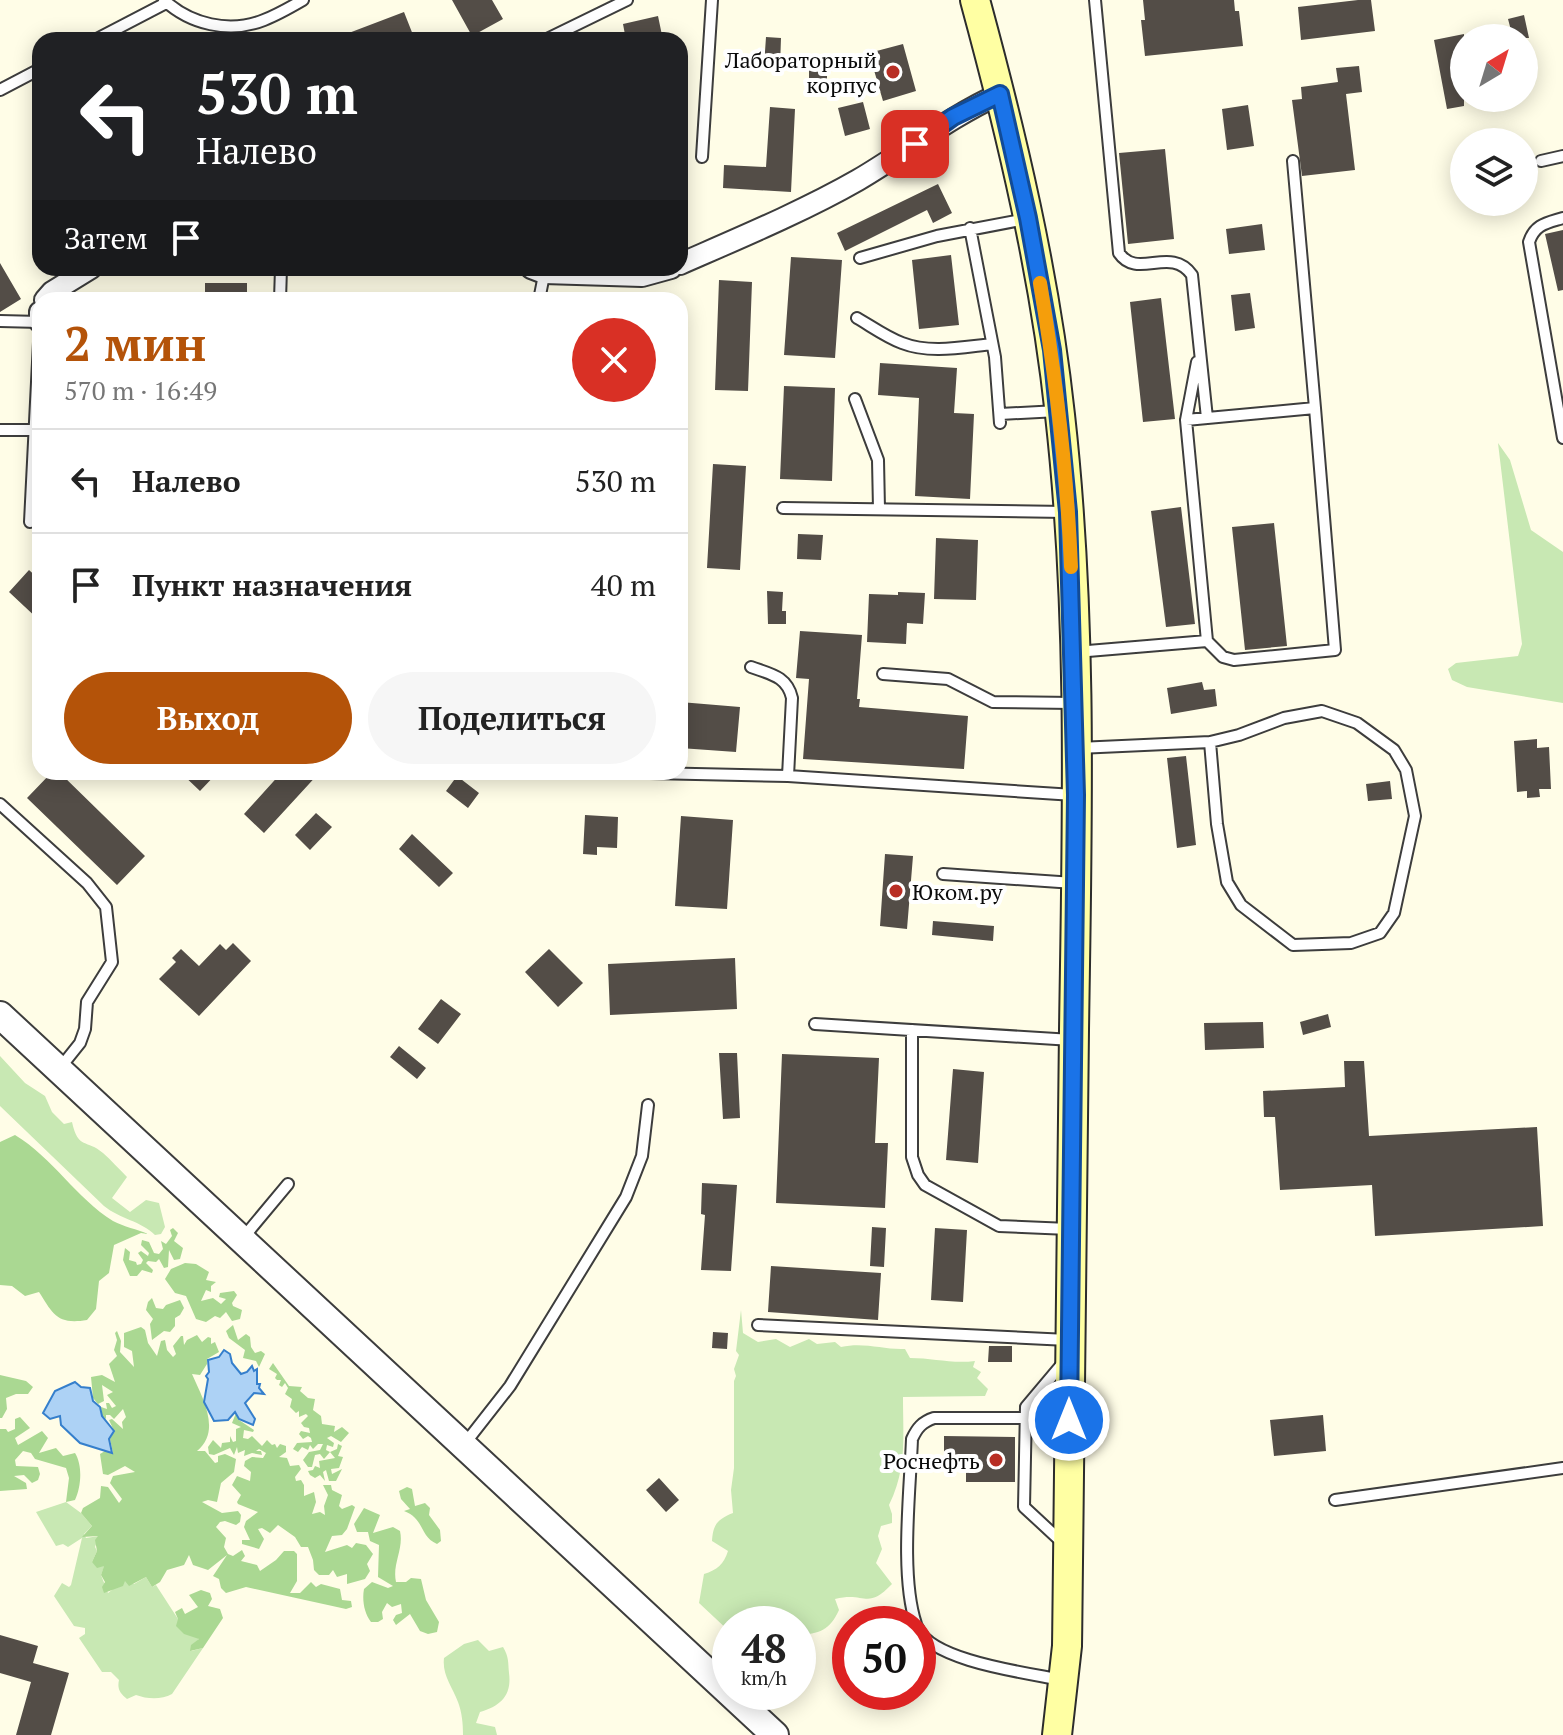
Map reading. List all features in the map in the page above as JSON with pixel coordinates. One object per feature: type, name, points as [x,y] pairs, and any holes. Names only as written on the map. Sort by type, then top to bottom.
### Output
[{"type":"main road","points":[[975,0],[1028,218],[1060,411],[1068,512],[1074,652],[1076,883],[1067,1646],[1057,1735]]},
{"type":"main road","points":[[1067,1646],[1075,1735]]},
{"type":"street","points":[[688,260],[855,182],[953,117],[1000,94]]},
{"type":"street","points":[[52,292],[78,276]]},
{"type":"street","points":[[0,1015],[775,1735]]},
{"type":"lane","points":[[109,32],[165,1],[182,15],[199,22],[243,26],[264,21],[303,0]]},
{"type":"lane","points":[[561,32],[627,0]]},
{"type":"lane","points":[[702,157],[712,0]]},
{"type":"lane","points":[[1095,0],[1119,253],[1134,264],[1173,261],[1187,268],[1192,275],[1207,418]]},
{"type":"lane","points":[[0,90],[32,73]]},
{"type":"lane","points":[[1541,161],[1563,156]]},
{"type":"lane","points":[[1200,349],[1186,420],[1207,641],[1223,657],[1234,660],[1335,650],[1293,161]]},
{"type":"lane","points":[[860,258],[970,228],[1028,218]]},
{"type":"lane","points":[[1563,218],[1539,225],[1532,232],[1529,242],[1563,438]]},
{"type":"lane","points":[[970,228],[992,344],[1000,418],[1060,411]]},
{"type":"lane","points":[[857,318],[902,343],[919,347],[934,349],[992,344]]},
{"type":"lane","points":[[0,321],[32,322]]},
{"type":"lane","points":[[855,399],[878,460],[879,509]]},
{"type":"lane","points":[[1186,420],[1315,408]]},
{"type":"lane","points":[[0,430],[32,430]]},
{"type":"lane","points":[[30,522],[32,476]]},
{"type":"lane","points":[[783,508],[879,509],[998,504],[1068,512]]},
{"type":"lane","points":[[1074,652],[1207,641]]},
{"type":"lane","points":[[751,667],[782,679],[789,686],[792,698],[788,776]]},
{"type":"lane","points":[[883,674],[948,679],[993,702],[1075,703]]},
{"type":"lane","points":[[1076,748],[1210,742],[1284,718],[1322,711],[1357,723],[1394,750],[1406,770],[1415,816],[1394,913],[1380,933],[1351,943],[1293,945],[1241,905],[1227,882],[1217,824],[1210,742]]},
{"type":"lane","points":[[688,774],[788,776],[1076,795]]},
{"type":"lane","points":[[0,804],[87,883],[106,907],[112,962],[89,997],[80,1043],[58,1069]]},
{"type":"lane","points":[[943,874],[1076,883]]},
{"type":"lane","points":[[815,1024],[1074,1041]]},
{"type":"lane","points":[[912,1030],[912,1157],[925,1185],[999,1226],[1071,1229]]},
{"type":"lane","points":[[462,1446],[510,1386],[626,1197],[642,1156],[648,1105]]},
{"type":"lane","points":[[242,1240],[288,1184]]},
{"type":"lane","points":[[758,1325],[1070,1348]]},
{"type":"lane","points":[[1068,1547],[1024,1507],[1026,1407],[1070,1348]]},
{"type":"lane","points":[[911,1606],[908,1578],[912,1439],[916,1430],[934,1418],[1025,1418]]},
{"type":"lane","points":[[1335,1500],[1563,1468]]},
{"type":"lane","points":[[936,1647],[947,1654],[1064,1680]]},
{"type":"green space","points":[[1498,443],[1510,460],[1531,530],[1563,552],[1563,703],[1467,687],[1452,680],[1448,669],[1456,663],[1518,656],[1522,644]]},
{"type":"green space","points":[[0,1056],[25,1083],[45,1096],[52,1112],[64,1124],[72,1122],[80,1140],[103,1153],[127,1177],[112,1198],[130,1212],[146,1200],[159,1203],[165,1227],[161,1234],[155,1235],[104,1206],[0,1106]]},
{"type":"green space","points":[[15,1135],[29,1144],[100,1212],[117,1223],[148,1234],[141,1233],[114,1245],[109,1273],[99,1281],[96,1309],[87,1320],[62,1319],[52,1312],[39,1292],[25,1296],[12,1286],[0,1285],[0,1142]]},
{"type":"green space","points":[[173,1228],[178,1233],[174,1241],[183,1248],[180,1259],[174,1260],[169,1250],[168,1267],[164,1268],[159,1259],[156,1262],[148,1261],[146,1263],[153,1270],[152,1273],[142,1270],[137,1276],[130,1276],[123,1260],[125,1248],[130,1252],[129,1260],[141,1264],[143,1260],[138,1253],[141,1251],[148,1256],[149,1253],[141,1245],[142,1240],[149,1242],[154,1253],[159,1254],[163,1249],[161,1241],[166,1244]]},
{"type":"green space","points":[[185,1263],[196,1264],[209,1272],[206,1280],[216,1282],[211,1286],[211,1292],[206,1290],[201,1301],[213,1298],[221,1304],[226,1299],[219,1297],[220,1293],[234,1291],[237,1295],[232,1303],[242,1310],[240,1319],[232,1321],[226,1312],[220,1318],[215,1316],[206,1322],[196,1319],[186,1296],[175,1293],[165,1279],[171,1269]]},
{"type":"green space","points":[[152,1298],[156,1308],[163,1309],[180,1300],[184,1308],[175,1318],[175,1326],[170,1332],[164,1331],[152,1340],[150,1324],[153,1319],[146,1310]]},
{"type":"green space","points":[[741,1310],[743,1333],[758,1342],[776,1339],[790,1347],[809,1339],[817,1344],[835,1342],[841,1347],[858,1345],[905,1349],[910,1358],[975,1361],[973,1367],[981,1372],[977,1378],[988,1389],[985,1396],[903,1397],[903,1452],[899,1479],[889,1505],[892,1523],[881,1526],[878,1536],[882,1549],[876,1563],[892,1584],[871,1599],[835,1599],[838,1606],[832,1606],[832,1622],[823,1630],[816,1632],[816,1606],[712,1606],[712,1615],[699,1603],[704,1574],[719,1566],[728,1551],[712,1541],[717,1523],[733,1513],[734,1369],[739,1355],[736,1351]]},
{"type":"green space","points":[[233,1325],[238,1340],[246,1334],[255,1353],[261,1351],[265,1354],[259,1367],[256,1361],[243,1358],[245,1350],[229,1338],[226,1331]]},
{"type":"green space","points":[[141,1327],[157,1356],[161,1341],[165,1340],[167,1350],[173,1357],[176,1354],[173,1346],[181,1336],[184,1345],[197,1335],[202,1342],[211,1338],[211,1344],[215,1342],[219,1352],[207,1359],[200,1375],[192,1374],[205,1403],[209,1424],[204,1443],[197,1451],[205,1451],[215,1463],[218,1456],[225,1454],[236,1459],[234,1472],[221,1483],[217,1502],[202,1502],[222,1513],[238,1511],[241,1515],[236,1525],[225,1521],[216,1527],[226,1538],[224,1547],[228,1554],[233,1556],[242,1550],[245,1556],[241,1561],[257,1565],[260,1571],[284,1551],[294,1551],[297,1554],[297,1581],[290,1593],[300,1593],[311,1582],[316,1587],[321,1584],[340,1589],[342,1600],[351,1601],[352,1607],[346,1609],[246,1587],[226,1593],[219,1579],[213,1576],[227,1555],[208,1570],[193,1565],[189,1555],[184,1565],[167,1570],[160,1582],[152,1587],[146,1577],[129,1586],[125,1581],[123,1586],[104,1593],[102,1587],[105,1582],[101,1575],[104,1566],[97,1568],[92,1562],[98,1536],[82,1537],[92,1526],[81,1513],[83,1508],[100,1498],[101,1486],[108,1487],[119,1503],[122,1499],[110,1483],[113,1476],[135,1472],[125,1466],[108,1475],[103,1474],[100,1454],[105,1451],[113,1453],[110,1439],[114,1431],[109,1420],[112,1419],[123,1429],[122,1422],[126,1417],[123,1409],[114,1419],[110,1415],[106,1415],[106,1419],[102,1416],[101,1407],[107,1409],[106,1403],[112,1408],[116,1406],[107,1395],[113,1392],[102,1385],[104,1401],[98,1404],[93,1398],[91,1377],[102,1375],[115,1382],[109,1364],[117,1356],[114,1350],[117,1331],[121,1341],[120,1352],[134,1367],[132,1351],[124,1347],[124,1333]]},
{"type":"green space","points":[[273,1363],[289,1386],[302,1387],[300,1391],[308,1398],[315,1399],[313,1410],[321,1416],[322,1424],[335,1426],[334,1432],[342,1427],[349,1433],[341,1442],[331,1436],[327,1438],[334,1443],[333,1447],[327,1445],[326,1450],[330,1452],[324,1459],[320,1454],[315,1455],[312,1467],[308,1467],[303,1460],[309,1452],[320,1450],[323,1444],[313,1449],[310,1445],[308,1450],[302,1447],[298,1452],[293,1449],[297,1443],[312,1442],[308,1436],[303,1439],[299,1434],[301,1431],[310,1433],[309,1428],[301,1423],[308,1416],[299,1417],[299,1411],[296,1413],[290,1407],[292,1399],[285,1394],[288,1388],[285,1383],[282,1387],[279,1385],[281,1380],[277,1380],[277,1374],[269,1369]]},
{"type":"green space","points":[[0,1375],[26,1381],[33,1387],[28,1394],[6,1398],[7,1409],[2,1418],[0,1418]]},
{"type":"green space","points":[[236,1413],[239,1420],[254,1430],[244,1430],[243,1438],[252,1436],[262,1446],[267,1440],[277,1448],[280,1444],[286,1446],[286,1452],[279,1457],[287,1458],[290,1466],[299,1465],[301,1469],[295,1477],[304,1485],[304,1496],[314,1492],[316,1502],[312,1514],[320,1512],[325,1515],[328,1495],[323,1485],[331,1485],[332,1490],[342,1495],[339,1506],[342,1509],[352,1505],[355,1507],[347,1529],[342,1535],[332,1536],[325,1552],[347,1545],[352,1548],[356,1543],[366,1545],[373,1554],[367,1564],[370,1571],[365,1579],[347,1584],[347,1574],[337,1577],[333,1570],[329,1575],[319,1575],[314,1570],[308,1547],[301,1547],[295,1537],[278,1525],[270,1533],[258,1529],[264,1539],[259,1549],[242,1544],[242,1540],[250,1540],[244,1527],[246,1521],[258,1512],[238,1504],[241,1495],[232,1485],[237,1476],[250,1481],[251,1472],[244,1466],[245,1461],[252,1457],[263,1458],[266,1453],[259,1449],[256,1451],[261,1451],[262,1455],[252,1453],[244,1456],[245,1450],[238,1453],[237,1447],[234,1455],[230,1448],[214,1455],[209,1454],[208,1447],[213,1440],[221,1448],[222,1443],[230,1442],[230,1436],[233,1442],[236,1441],[236,1429],[241,1427],[232,1423]]},
{"type":"green space","points":[[20,1417],[30,1428],[15,1438],[18,1445],[42,1431],[48,1438],[39,1453],[56,1448],[63,1456],[75,1453],[80,1476],[75,1500],[66,1502],[69,1478],[66,1468],[35,1459],[31,1453],[23,1451],[15,1460],[16,1466],[38,1467],[38,1480],[32,1483],[24,1475],[14,1476],[26,1483],[27,1489],[0,1491],[0,1429],[8,1432],[15,1429],[15,1419]]},
{"type":"green space","points":[[338,1444],[342,1446],[338,1456],[343,1457],[339,1468],[331,1469],[332,1474],[342,1469],[336,1481],[329,1481],[326,1470],[323,1472],[325,1481],[320,1475],[315,1478],[310,1475],[308,1471],[315,1466],[320,1468],[319,1461],[335,1458],[330,1452],[337,1449]]},
{"type":"green space","points":[[407,1487],[412,1489],[415,1506],[425,1503],[430,1508],[429,1515],[440,1530],[441,1541],[437,1544],[427,1537],[411,1514],[404,1511],[410,1509],[401,1499],[399,1491]]},
{"type":"green space","points":[[66,1502],[92,1526],[84,1534],[86,1538],[99,1536],[92,1562],[105,1564],[101,1575],[108,1593],[125,1580],[134,1584],[146,1577],[152,1587],[156,1585],[178,1619],[199,1639],[191,1651],[203,1648],[172,1694],[154,1698],[136,1695],[127,1699],[120,1691],[119,1680],[111,1672],[102,1672],[79,1638],[85,1634],[85,1628],[74,1626],[54,1596],[62,1583],[71,1585],[82,1538],[68,1547],[63,1544],[56,1546],[36,1512]]},
{"type":"green space","points":[[364,1508],[380,1515],[373,1533],[393,1527],[400,1531],[396,1582],[421,1579],[426,1600],[439,1622],[437,1632],[428,1634],[420,1631],[410,1614],[396,1625],[393,1620],[402,1613],[401,1604],[392,1607],[387,1603],[382,1612],[383,1619],[371,1622],[364,1606],[364,1589],[372,1582],[388,1588],[393,1586],[378,1577],[379,1545],[370,1541],[368,1532],[357,1532],[354,1524]]},
{"type":"green space","points":[[201,1590],[210,1593],[212,1599],[208,1606],[220,1609],[223,1618],[203,1648],[190,1651],[191,1645],[199,1639],[184,1634],[176,1626],[178,1619],[175,1612],[182,1608],[185,1614],[198,1607],[189,1595]]},
{"type":"green space","points":[[478,1640],[489,1651],[503,1647],[508,1660],[507,1693],[499,1703],[480,1712],[476,1723],[495,1727],[497,1735],[463,1735],[459,1706],[444,1670],[444,1658],[464,1644]]},
{"type":"water","points":[[224,1350],[230,1354],[232,1363],[241,1374],[252,1366],[254,1371],[257,1369],[257,1384],[260,1384],[259,1388],[264,1394],[254,1393],[245,1403],[255,1419],[253,1425],[239,1419],[235,1412],[228,1420],[214,1421],[204,1402],[208,1360],[219,1357]]},
{"type":"water","points":[[75,1382],[81,1387],[90,1388],[93,1401],[114,1431],[109,1439],[112,1453],[80,1443],[61,1425],[60,1416],[50,1419],[43,1413],[55,1391]]},
{"type":"building","points":[[452,0],[492,0],[503,19],[479,32],[470,32]]},
{"type":"building","points":[[1143,0],[1234,0],[1235,11],[1239,11],[1243,46],[1145,56],[1141,20],[1145,20]]},
{"type":"building","points":[[1371,0],[1375,31],[1301,40],[1298,7]]},
{"type":"building","points":[[404,12],[412,32],[351,32]]},
{"type":"building","points":[[1524,15],[1526,24],[1509,24],[1508,19]]},
{"type":"building","points":[[658,16],[661,32],[624,32],[623,24]]},
{"type":"building","points":[[766,37],[781,38],[780,67],[764,66]]},
{"type":"building","points":[[1450,37],[1450,108],[1447,109],[1434,40]]},
{"type":"building","name":"Лабораторный корпус","points":[[903,44],[916,91],[883,101],[869,53]]},
{"type":"building","points":[[1359,66],[1362,92],[1346,94],[1355,170],[1302,176],[1292,100],[1302,99],[1301,87],[1338,82],[1336,68]]},
{"type":"building","points":[[809,70],[827,70],[827,95],[809,95]]},
{"type":"building","points":[[863,102],[870,129],[845,136],[838,108]]},
{"type":"building","points":[[1248,105],[1254,146],[1227,150],[1222,109]]},
{"type":"building","points":[[770,107],[795,109],[791,192],[723,188],[724,165],[766,167]]},
{"type":"building","points":[[1165,149],[1174,239],[1128,244],[1119,153]]},
{"type":"building","points":[[938,184],[952,213],[933,223],[927,210],[845,251],[837,233]]},
{"type":"building","points":[[1262,224],[1265,250],[1229,254],[1226,229]]},
{"type":"building","points":[[1563,230],[1563,290],[1558,291],[1545,234]]},
{"type":"building","points":[[951,255],[959,325],[919,329],[912,260]]},
{"type":"building","points":[[791,257],[842,260],[835,358],[784,355]]},
{"type":"building","points":[[0,263],[21,299],[0,312]]},
{"type":"building","points":[[719,280],[752,282],[748,391],[715,390]]},
{"type":"building","points":[[205,283],[247,283],[247,292],[205,292]]},
{"type":"building","points":[[1250,293],[1255,328],[1235,331],[1231,295]]},
{"type":"building","points":[[1161,298],[1175,419],[1143,422],[1130,302]]},
{"type":"building","points":[[880,363],[957,368],[954,413],[974,414],[970,499],[915,496],[919,398],[878,395]]},
{"type":"building","points":[[784,386],[835,388],[832,481],[780,479]]},
{"type":"building","points":[[713,464],[746,466],[740,570],[707,568]]},
{"type":"building","points":[[1181,507],[1195,624],[1166,627],[1151,511]]},
{"type":"building","points":[[1274,523],[1287,646],[1245,650],[1232,527]]},
{"type":"building","points":[[798,534],[823,535],[821,560],[797,559]]},
{"type":"building","points":[[936,538],[978,540],[976,600],[934,599]]},
{"type":"building","points":[[29,570],[32,573],[32,614],[9,592]]},
{"type":"building","points":[[767,591],[783,592],[782,611],[786,611],[786,624],[768,624]]},
{"type":"building","points":[[898,592],[925,593],[923,624],[907,623],[906,644],[867,642],[869,594],[898,595]]},
{"type":"building","points":[[800,631],[862,635],[859,707],[968,716],[964,769],[803,759],[809,679],[796,678]]},
{"type":"building","points":[[1202,682],[1204,690],[1215,689],[1217,706],[1171,714],[1167,688]]},
{"type":"building","points":[[688,703],[740,707],[736,752],[688,749]]},
{"type":"building","points":[[1537,739],[1537,748],[1549,747],[1551,789],[1539,789],[1540,797],[1527,798],[1527,791],[1517,792],[1514,741]]},
{"type":"building","points":[[1186,756],[1196,845],[1177,848],[1167,758]]},
{"type":"building","points":[[44,780],[67,780],[145,856],[117,885],[27,798]]},
{"type":"building","points":[[188,780],[210,780],[200,791]]},
{"type":"building","points":[[275,780],[313,780],[264,833],[244,814]]},
{"type":"building","points":[[454,780],[462,780],[479,793],[468,808],[446,791]]},
{"type":"building","points":[[1390,781],[1392,799],[1368,801],[1366,784]]},
{"type":"building","points":[[316,813],[332,827],[310,850],[295,835]]},
{"type":"building","points":[[585,815],[618,817],[617,848],[597,847],[597,855],[583,854]]},
{"type":"building","points":[[681,816],[733,820],[727,909],[675,906]]},
{"type":"building","points":[[412,834],[453,873],[439,887],[399,849]]},
{"type":"building","name":"Юком.ру","points":[[885,854],[913,856],[907,929],[880,926]]},
{"type":"building","points":[[933,921],[994,926],[993,941],[932,935]]},
{"type":"building","points":[[233,943],[251,961],[199,1016],[159,979],[176,962],[172,958],[181,949],[199,966],[220,944],[226,950]]},
{"type":"building","points":[[549,949],[583,983],[558,1007],[525,972]]},
{"type":"building","points":[[735,958],[737,1009],[610,1015],[608,964]]},
{"type":"building","points":[[441,999],[461,1014],[438,1044],[418,1029]]},
{"type":"building","points":[[1328,1014],[1331,1027],[1303,1035],[1300,1022]]},
{"type":"building","points":[[1263,1022],[1264,1048],[1205,1050],[1204,1023]]},
{"type":"building","points":[[399,1046],[426,1068],[417,1079],[390,1057]]},
{"type":"building","points":[[719,1053],[737,1053],[740,1118],[723,1119]]},
{"type":"building","points":[[782,1054],[879,1058],[875,1143],[888,1143],[885,1208],[776,1203]]},
{"type":"building","points":[[1344,1061],[1364,1061],[1369,1136],[1537,1127],[1543,1226],[1375,1236],[1372,1185],[1280,1190],[1275,1117],[1264,1117],[1263,1091],[1345,1087]]},
{"type":"building","points":[[953,1069],[984,1072],[978,1163],[946,1160]]},
{"type":"building","points":[[702,1183],[737,1185],[731,1271],[701,1270],[705,1215],[701,1214]]},
{"type":"building","points":[[872,1227],[886,1228],[884,1267],[870,1266]]},
{"type":"building","points":[[935,1228],[967,1230],[963,1302],[931,1300]]},
{"type":"building","points":[[771,1266],[881,1273],[878,1320],[768,1312]]},
{"type":"building","points":[[713,1332],[728,1333],[727,1349],[712,1348]]},
{"type":"building","points":[[989,1346],[1012,1346],[1012,1362],[988,1362]]},
{"type":"building","points":[[1323,1415],[1326,1451],[1274,1456],[1270,1420]]},
{"type":"building","points":[[944,1436],[1015,1437],[1015,1482],[966,1482],[966,1465],[944,1465]]},
{"type":"building","points":[[659,1478],[679,1500],[666,1512],[646,1490]]},
{"type":"building","points":[[0,1635],[38,1646],[33,1663],[69,1673],[51,1735],[16,1735],[31,1682],[0,1673]]},
{"type":"slow traffic","points":[[1040,283],[1060,411],[1071,567]]},
{"type":"place","name":"Лабораторный корпус","points":[[893,72]]},
{"type":"place","name":"Юком.ру","points":[[896,891]]},
{"type":"place","name":"Роснефть","points":[[996,1460]]},
{"type":"route","points":[[915,144],[953,117],[1000,94],[1030,224],[1060,411],[1068,512],[1076,772],[1069,1420]]}]
